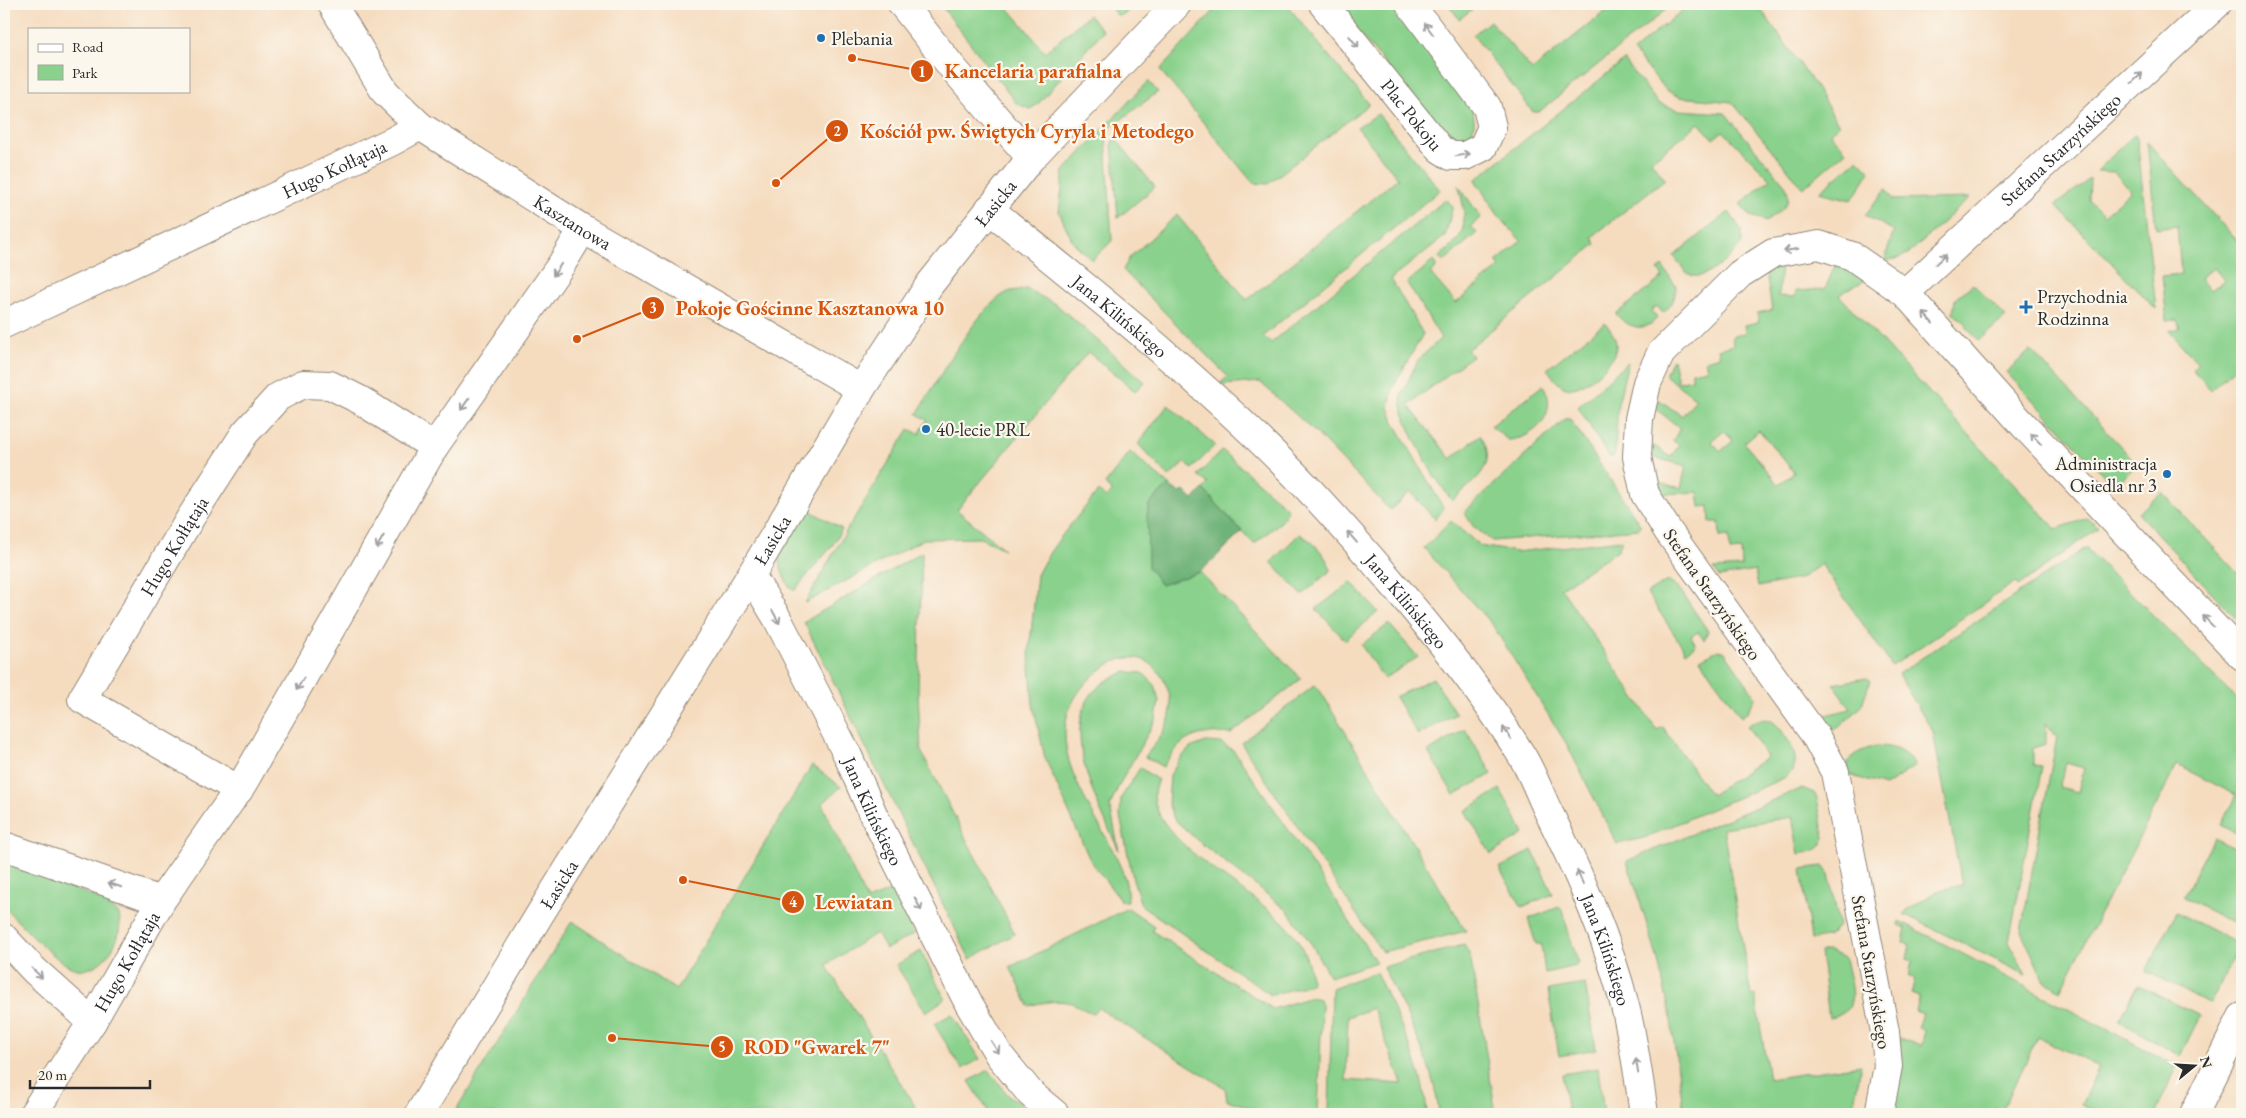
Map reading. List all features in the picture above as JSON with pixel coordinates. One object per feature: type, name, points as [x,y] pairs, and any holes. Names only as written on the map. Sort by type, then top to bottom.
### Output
[{"type":"street","name":"Kasztanowa","points":[[332,4],[385,92],[420,126],[583,229],[860,389]]},
{"type":"street","points":[[902,4],[952,67],[1031,158]]},
{"type":"street","name":"Łasicka","points":[[419,1114],[540,914],[751,575],[860,389],[930,284],[1031,158],[1177,4]]},
{"type":"street","name":"Plac Pokoju","points":[[1323,4],[1440,149],[1451,156],[1465,156],[1483,147],[1492,127],[1487,107],[1410,4]]},
{"type":"street","name":"Stefana Starzyńskiego","points":[[1905,293],[2217,4]]},
{"type":"street","name":"Hugo Kołłątaja","points":[[4,324],[384,146],[420,126]]},
{"type":"street","name":"Jana Kilińskiego","points":[[989,209],[1065,269],[1162,353],[1292,472],[1340,522],[1427,625],[1481,695],[1524,759],[1574,863],[1591,904],[1608,948],[1625,1006],[1637,1064],[1644,1114]]},
{"type":"street","name":"Hugo Kołłątaja","points":[[33,1114],[92,1022],[161,901],[239,790],[434,448],[583,229]]},
{"type":"street","name":"Stefana Starzyńskiego","points":[[1879,1114],[1888,1066],[1885,1032],[1835,772],[1815,735],[1668,531],[1645,494],[1637,457],[1639,419],[1647,383],[1661,353],[1740,274],[1773,254],[1819,245],[1852,256],[1905,293],[2024,426],[2242,656]]},
{"type":"street","name":"Hugo Kołłątaja","points":[[239,790],[82,699],[191,516],[240,440],[278,396],[303,384],[330,385],[360,400],[434,448]]},
{"type":"street","name":"Jana Kilińskiego","points":[[751,575],[777,618],[848,756],[873,814],[969,1004],[999,1055],[1031,1094],[1055,1114]]},
{"type":"street","name":"Hugo Kołłątaja","points":[[4,846],[161,901]]},
{"type":"street","name":"Hugo Kołłątaja","points":[[4,938],[34,970],[92,1022]]},
{"type":"street","points":[[2194,1114],[2242,1017]]},
{"type":"green space","points":[[940,4],[1005,4],[1045,52],[1089,15],[1103,31],[1038,104],[1030,109],[1016,103]]},
{"type":"green space","points":[[1108,4],[1135,4],[1126,13],[1118,16]]},
{"type":"green space","points":[[1220,4],[1286,4],[1369,104],[1268,184],[1253,183],[1160,70]]},
{"type":"green space","points":[[1334,4],[1391,4],[1473,112],[1473,129],[1468,137],[1453,144]]},
{"type":"green space","points":[[1448,4],[1480,4],[1459,19]]},
{"type":"green space","points":[[1615,4],[1673,4],[1539,112],[1533,112],[1473,35],[1490,21],[1532,70]]},
{"type":"green space","points":[[1690,4],[1757,4],[1810,78],[1839,125],[1830,133],[1846,151],[1803,188],[1732,102],[1680,97],[1666,90],[1633,51]]},
{"type":"green space","points":[[1624,60],[1658,103],[1678,110],[1725,113],[1786,186],[1788,193],[1787,203],[1767,221],[1751,216],[1740,204],[1770,179],[1723,131],[1713,139],[1699,123],[1651,161],[1665,179],[1592,237],[1596,244],[1467,350],[1472,356],[1408,405],[1451,459],[1480,435],[1486,446],[1486,464],[1482,472],[1476,480],[1452,501],[1433,474],[1414,439],[1403,413],[1401,396],[1418,360],[1441,338],[1407,283],[1433,261],[1437,267],[1430,273],[1456,303],[1500,267],[1496,262],[1521,241],[1498,215],[1475,180]]},
{"type":"green space","points":[[1148,81],[1158,92],[1111,127],[1106,136],[1112,241],[1092,260],[1073,242],[1059,212],[1064,171]]},
{"type":"green space","points":[[1378,114],[1440,190],[1263,336],[1271,343],[1445,200],[1453,206],[1445,236],[1391,279],[1423,334],[1393,387],[1389,407],[1394,422],[1444,509],[1435,519],[1410,492],[1390,510],[1316,433],[1260,382],[1223,385],[1220,383],[1228,377],[1123,270],[1130,257],[1177,215],[1247,300],[1398,178],[1357,127]]},
{"type":"green space","points":[[2133,135],[2137,138],[2156,309],[2055,205],[2090,179],[2089,200],[2104,215],[2131,191],[2114,172],[2097,171]]},
{"type":"green space","points":[[1115,138],[1155,187],[1118,218],[1112,143]]},
{"type":"green space","points":[[2147,142],[2242,246],[2242,361],[2211,390],[2192,369],[2198,363],[2169,331],[2180,328],[2177,320],[2167,321],[2162,276],[2181,274],[2177,226],[2156,229]],"holes":[[[2214,268],[2224,280],[2210,291],[2200,278]]]},
{"type":"green space","points":[[1858,159],[1870,171],[1852,200],[1819,192]]},
{"type":"green space","points":[[1458,185],[1481,217],[1471,226],[1477,233],[1443,262],[1439,257],[1457,240],[1463,228],[1464,213]]},
{"type":"green space","points":[[1886,189],[1893,200],[1970,198],[1909,253],[1900,258],[1884,261],[1894,231],[1865,215]]},
{"type":"green space","points":[[1729,212],[1742,231],[1742,243],[1734,253],[1706,274],[1694,276],[1688,273],[1674,256]]},
{"type":"green space","points":[[1837,261],[1865,280],[1839,295],[2056,529],[2088,518],[2098,528],[2018,586],[2015,582],[1892,666],[1821,564],[1802,578],[1758,587],[1755,571],[1719,577],[1714,569],[1742,567],[1741,550],[1730,551],[1729,536],[1720,537],[1719,522],[1710,522],[1709,506],[1700,507],[1698,492],[1662,494],[1658,482],[1681,488],[1686,466],[1652,457],[1653,445],[1671,457],[1679,445],[1673,441],[1680,428],[1656,409],[1658,399],[1682,416],[1696,399],[1665,375],[1673,359],[1678,382],[1692,379],[1692,372],[1707,369],[1705,360],[1720,356],[1718,349],[1733,345],[1732,336],[1745,334],[1744,325],[1759,322],[1757,313],[1772,310],[1766,273],[1781,265],[1778,296],[1795,297],[1796,291],[1825,289]],"holes":[[[1724,430],[1733,441],[1721,451],[1711,441]],[[1759,430],[1794,472],[1779,485],[1744,443]]]},
{"type":"green space","points":[[1662,266],[1676,286],[1671,304],[1663,313],[1657,306],[1651,311],[1657,318],[1647,326],[1636,327],[1620,319],[1616,314],[1663,277],[1658,270]]},
{"type":"green space","points":[[1973,284],[2006,317],[1979,340],[1965,327],[1967,325],[1953,313],[1955,299]]},
{"type":"green space","points":[[1027,289],[1057,305],[1145,382],[1135,391],[1088,352],[957,510],[1004,549],[980,538],[924,539],[805,603],[845,533],[909,429],[919,434],[927,420],[917,414],[958,347],[984,312],[996,300],[1008,292]]},
{"type":"green space","points":[[1605,323],[1613,334],[1616,344],[1610,361],[1597,375],[1580,386],[1566,388],[1560,385],[1547,369]]},
{"type":"green space","points":[[2031,350],[2137,464],[2115,487],[2006,372]]},
{"type":"green space","points":[[1628,362],[1618,404],[1615,453],[1613,457],[1609,457],[1578,407]]},
{"type":"green space","points":[[1543,385],[1547,395],[1547,414],[1535,429],[1527,435],[1508,440],[1491,426]]},
{"type":"green space","points":[[1168,405],[1215,445],[1192,469],[1185,462],[1169,477],[1138,444]]},
{"type":"green space","points":[[1565,419],[1570,419],[1641,526],[1638,529],[1492,541],[1473,526],[1464,512]]},
{"type":"green space","points":[[1222,450],[1288,509],[1282,521],[1254,544],[1203,489],[1208,484],[1198,475]]},
{"type":"green space","points":[[1130,452],[1169,485],[1149,504],[1148,567],[1161,585],[1200,572],[1301,679],[1231,734],[1199,735],[1184,742],[1177,748],[1163,767],[1145,757],[1164,731],[1170,713],[1171,703],[1168,689],[1155,668],[1141,659],[1125,658],[1110,664],[1095,674],[1081,688],[1072,704],[1066,721],[1065,741],[1076,782],[1118,860],[1125,879],[1128,901],[1121,901],[1090,860],[1045,758],[1033,705],[1029,653],[1037,575],[1057,542],[1099,491],[1106,498],[1112,492],[1105,484]]},
{"type":"green space","points":[[1169,485],[1180,493],[1184,491],[1193,500],[1203,489],[1242,532],[1200,572],[1161,585],[1148,567],[1147,515],[1149,504]]},
{"type":"green space","points":[[2162,492],[2242,578],[2242,625],[2138,513]]},
{"type":"green space","points":[[799,504],[842,529],[832,546],[794,591],[784,577],[780,548],[788,525]]},
{"type":"green space","points":[[1451,521],[1480,546],[1516,552],[1622,540],[1618,550],[1561,588],[1657,730],[1663,727],[1711,795],[1767,757],[1747,726],[1760,720],[1766,719],[1775,723],[1789,742],[1795,757],[1793,770],[1786,777],[1644,838],[1617,844],[1566,743],[1493,626],[1424,548]]},
{"type":"green space","points":[[1299,534],[1319,549],[1331,570],[1302,595],[1271,562]]},
{"type":"green space","points":[[2086,548],[2242,704],[2242,836],[2221,825],[2236,795],[2177,765],[2060,991],[2044,980],[2021,931],[2057,737],[2046,723],[2046,744],[2033,748],[2033,765],[2042,766],[2009,942],[2026,975],[1904,914],[1907,910],[1937,891],[1962,885],[1933,732],[1898,674]],"holes":[[[2066,763],[2084,768],[2078,792],[2059,787]]]},
{"type":"green space","points":[[922,552],[918,693],[921,751],[1015,934],[970,959],[804,622]]},
{"type":"green space","points":[[1667,581],[1678,587],[1708,631],[1704,640],[1698,632],[1691,636],[1696,645],[1686,652],[1647,593]]},
{"type":"green space","points":[[1351,582],[1378,612],[1345,640],[1316,609]]},
{"type":"green space","points":[[1389,624],[1418,657],[1384,679],[1361,645]]},
{"type":"green space","points":[[1718,650],[1725,652],[1756,697],[1748,711],[1741,717],[1700,659]]},
{"type":"green space","points":[[1126,672],[1143,673],[1155,685],[1159,701],[1156,719],[1119,785],[1110,806],[1119,851],[1088,778],[1082,752],[1080,727],[1086,704],[1100,685]]},
{"type":"green space","points":[[1433,678],[1456,714],[1418,735],[1395,697]]},
{"type":"green space","points":[[1866,678],[1870,681],[1861,707],[1838,728],[1830,730],[1822,728],[1813,718],[1851,709],[1833,684]]},
{"type":"green space","points":[[1315,685],[1466,931],[1382,952],[1241,743]]},
{"type":"green space","points":[[1465,729],[1492,774],[1454,795],[1428,752]]},
{"type":"green space","points":[[1206,742],[1221,743],[1234,751],[1376,962],[1330,977],[1312,945],[1287,910],[1198,841],[1174,819],[1168,804],[1170,775],[1179,760],[1190,748]]},
{"type":"green space","points":[[1875,746],[1898,750],[1907,756],[1915,766],[1885,786],[1849,775],[1846,771],[1849,760],[1859,752]]},
{"type":"green space","points":[[812,765],[841,787],[822,804],[867,901],[895,888],[914,934],[886,949],[876,933],[826,965],[920,1114],[454,1114],[572,921],[676,990]]},
{"type":"green space","points":[[1140,768],[1158,780],[1155,801],[1163,821],[1181,842],[1205,863],[1256,900],[1291,931],[1305,956],[1310,970],[1311,984],[1271,995],[1141,905],[1133,879],[1120,816],[1121,798]]},
{"type":"green space","points":[[1802,788],[1814,793],[1817,798],[1824,838],[1823,845],[1814,851],[1799,854],[1792,817],[1723,828],[1751,996],[1755,995],[1769,1079],[1861,1065],[1852,1114],[1684,1114],[1670,1013],[1657,957],[1627,861]]},
{"type":"green space","points":[[1500,789],[1524,834],[1491,854],[1465,811]]},
{"type":"green space","points":[[2214,838],[2242,852],[2242,928],[2183,897]]},
{"type":"green space","points":[[1532,850],[1553,894],[1522,907],[1499,868]]},
{"type":"green space","points":[[4,859],[104,901],[119,914],[118,936],[111,951],[104,959],[90,968],[77,969],[69,966],[49,952],[28,932],[4,907]]},
{"type":"green space","points":[[1823,866],[1829,874],[1839,925],[1829,936],[1811,940],[1801,869]]},
{"type":"green space","points":[[1559,907],[1562,910],[1578,963],[1576,966],[1545,973],[1541,944],[1536,944],[1528,919]]},
{"type":"green space","points":[[1128,908],[1154,926],[1152,931],[1273,1009],[1311,997],[1319,999],[1322,1005],[1318,1114],[1270,1114],[1227,1100],[1225,1088],[1098,1008],[1093,1013],[1069,1002],[1058,1001],[1029,1006],[1010,967]]},
{"type":"green space","points":[[2176,912],[2240,945],[2210,1004],[2146,971]]},
{"type":"green space","points":[[1900,921],[2177,1066],[2155,1114],[2101,1114],[2081,1105],[2099,1067],[2038,1037],[2002,1111],[1995,1107],[1991,1114],[1891,1114],[1896,1037],[1921,1046],[1925,1031],[1918,1028],[1923,1014],[1915,1011],[1919,997],[1911,994],[1915,978],[1909,977],[1912,961],[1907,959],[1910,945],[1903,942],[1906,928],[1899,925]]},
{"type":"green space","points":[[1464,945],[1470,955],[1496,1114],[1439,1114],[1436,1095],[1425,1057],[1383,967]]},
{"type":"green space","points":[[921,951],[945,999],[926,1012],[896,965]]},
{"type":"green space","points":[[1828,951],[1845,958],[1852,995],[1847,1010],[1840,1015],[1829,1018],[1820,952]]},
{"type":"green space","points":[[1376,972],[1415,1059],[1421,1077],[1427,1114],[1329,1112],[1332,988]],"holes":[[[1373,1008],[1402,1084],[1346,1080],[1348,1017]]]},
{"type":"green space","points":[[1585,984],[1596,1049],[1559,1056],[1548,990]]},
{"type":"green space","points":[[2138,985],[2200,1016],[2180,1056],[2119,1021]]},
{"type":"green space","points":[[952,1014],[980,1059],[962,1069],[934,1024]]},
{"type":"green space","points":[[1598,1068],[1604,1114],[1568,1114],[1562,1074]]},
{"type":"green space","points":[[989,1070],[1007,1094],[1034,1114],[983,1114],[988,1111],[969,1081]]},
{"type":"place","name":"Plebania","points":[[821,38]]},
{"type":"place","name":"Kancelaria parafialna","points":[[852,58]]},
{"type":"place","name":"Kościół pw. Świętych Cyryla i Metodego","points":[[776,183]]},
{"type":"place","name":"Przychodnia Rodzinna","points":[[2026,307]]},
{"type":"place","name":"Pokoje Gościnne Kasztanowa 10","points":[[577,339]]},
{"type":"place","name":"40-lecie PRL","points":[[926,429]]},
{"type":"place","name":"Administracja Osiedla nr 3","points":[[2167,474]]},
{"type":"place","name":"Lewiatan","points":[[683,880]]},
{"type":"place","name":"ROD \"Gwarek 7\"","points":[[612,1038]]}]
